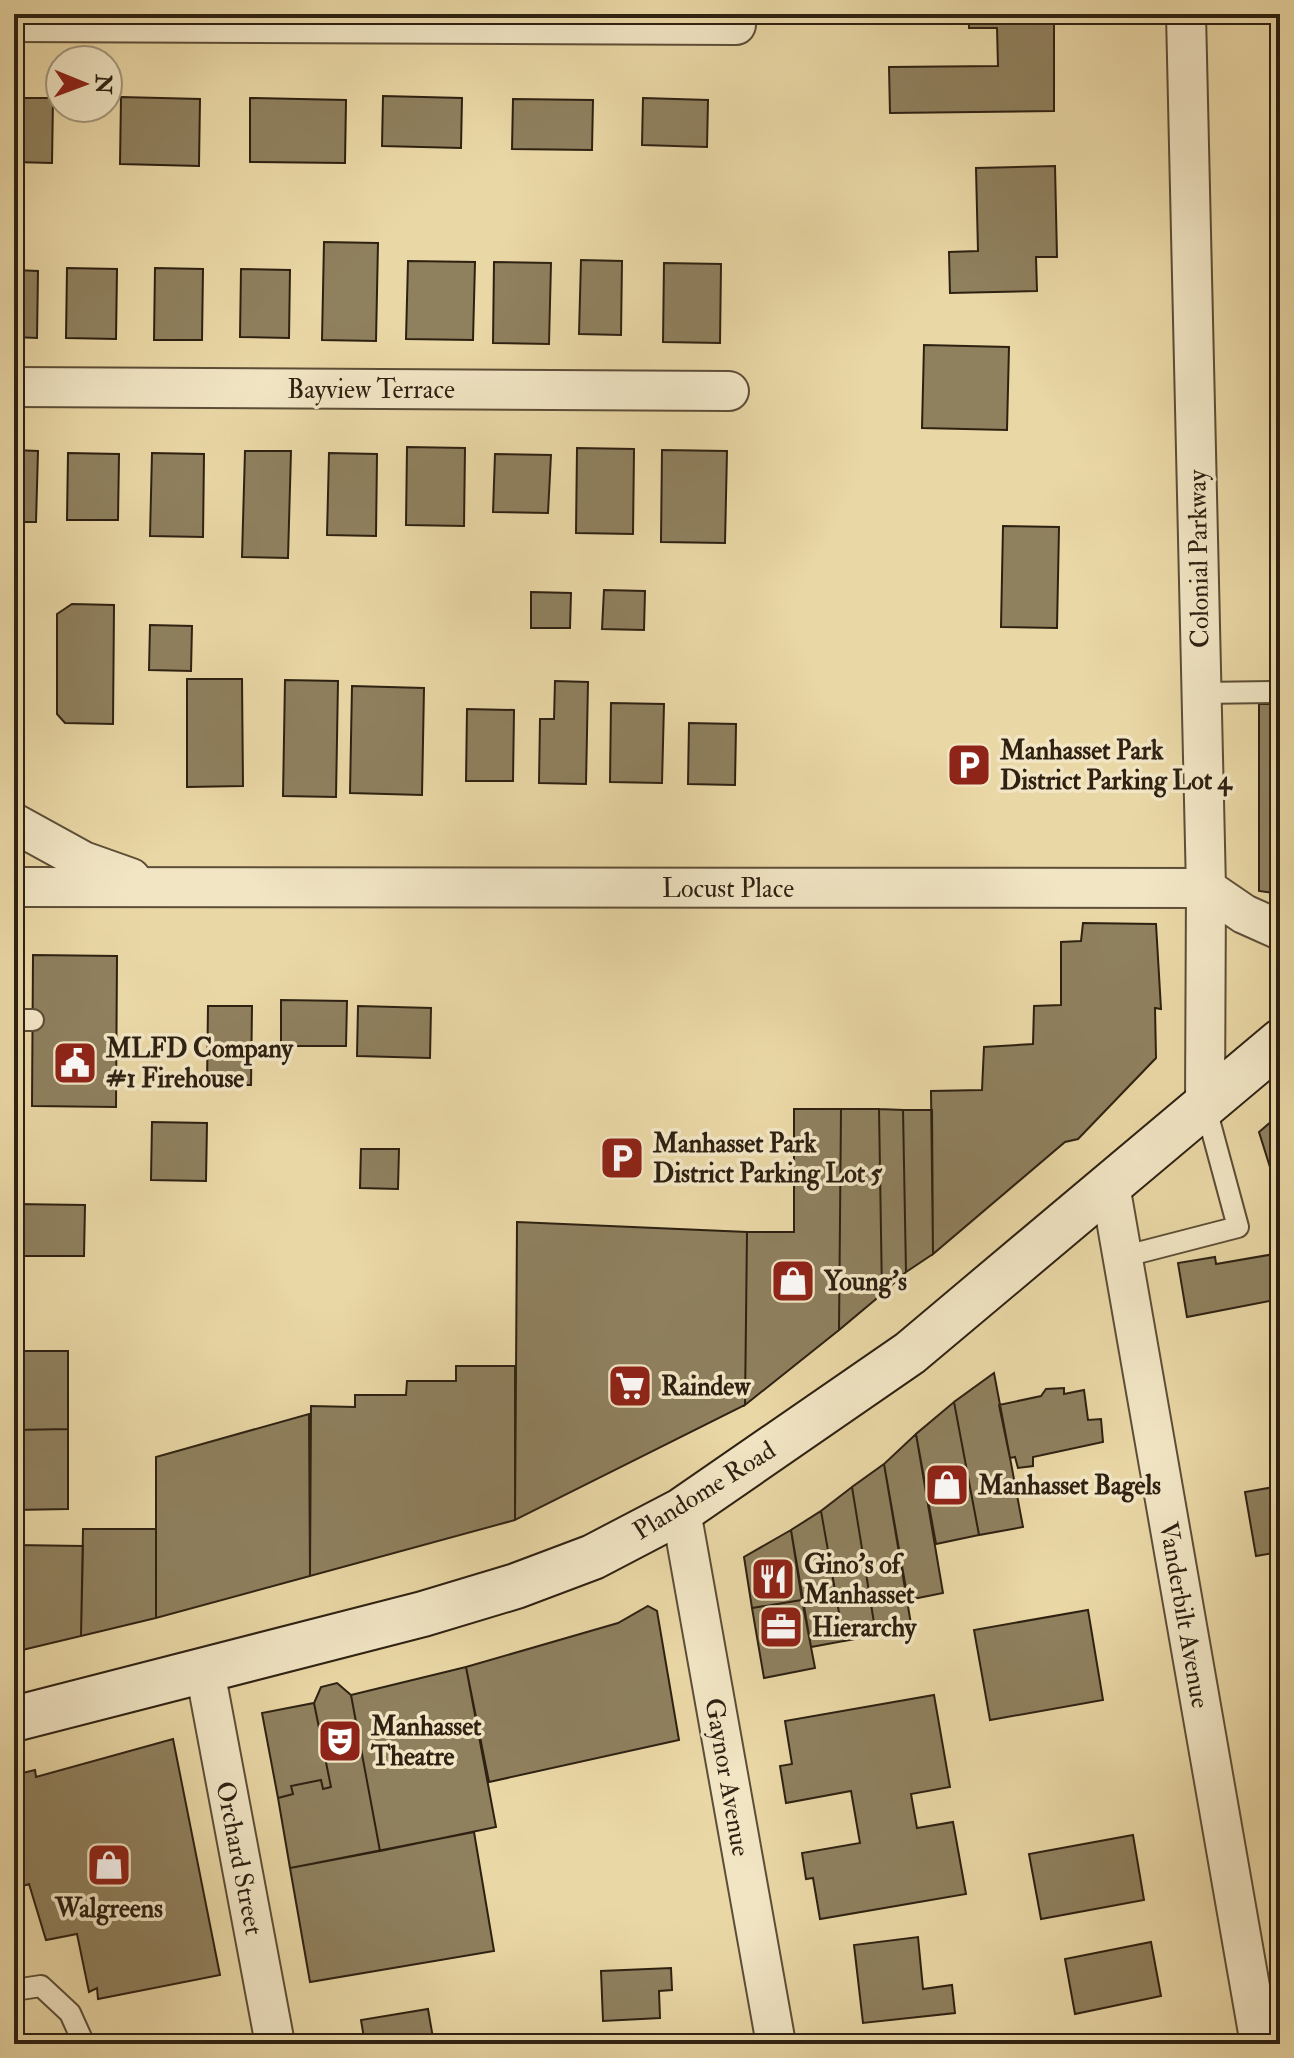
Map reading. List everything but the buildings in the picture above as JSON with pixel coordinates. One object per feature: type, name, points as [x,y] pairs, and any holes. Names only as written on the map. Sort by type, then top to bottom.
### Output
[{"type":"main road","name":"Plandome Road","points":[[14,1719],[205,1671],[516,1586],[593,1557],[681,1511],[910,1353],[1280,1042]]},
{"type":"street","name":"Colonial Parkway","points":[[1186,14],[1206,888],[1205,1105]]},
{"type":"street","points":[[14,22],[736,25]]},
{"type":"street","name":"Bayview Terrace","points":[[14,387],[729,391]]},
{"type":"street","name":"Locust Place","points":[[14,823],[83,861],[164,887]]},
{"type":"street","name":"Locust Place","points":[[14,887],[1206,888]]},
{"type":"street","points":[[1206,888],[1244,914],[1280,930]]},
{"type":"street","name":"Vanderbilt Avenue","points":[[1110,1185],[1260,2044]]},
{"type":"street","name":"Gaynor Avenue","points":[[681,1511],[776,2044]]},
{"type":"street","name":"Orchard Street","points":[[205,1671],[274,2044]]},
{"type":"lane","points":[[1201,693],[1280,692]]},
{"type":"lane","points":[[1122,1257],[1238,1227],[1205,1105]]},
{"type":"lane","points":[[14,1990],[41,1986],[70,2013],[84,2044]]},
{"type":"place","name":"Manhasset Park District Parking Lot 4","points":[[969,765]]},
{"type":"place","name":"MLFD Company #1 Firehouse","points":[[75,1063]]},
{"type":"place","name":"Manhasset Park District Parking Lot 5","points":[[622,1158]]},
{"type":"place","name":"Young's","points":[[793,1281]]},
{"type":"place","name":"Raindew","points":[[630,1386]]},
{"type":"place","name":"Manhasset Bagels","points":[[947,1485]]},
{"type":"place","name":"Gino's of Manhasset","points":[[773,1579]]},
{"type":"place","name":"Hierarchy","points":[[781,1627]]},
{"type":"place","name":"Manhasset Theatre","points":[[340,1741]]},
{"type":"place","name":"Walgreens","points":[[109,1865]]}]
